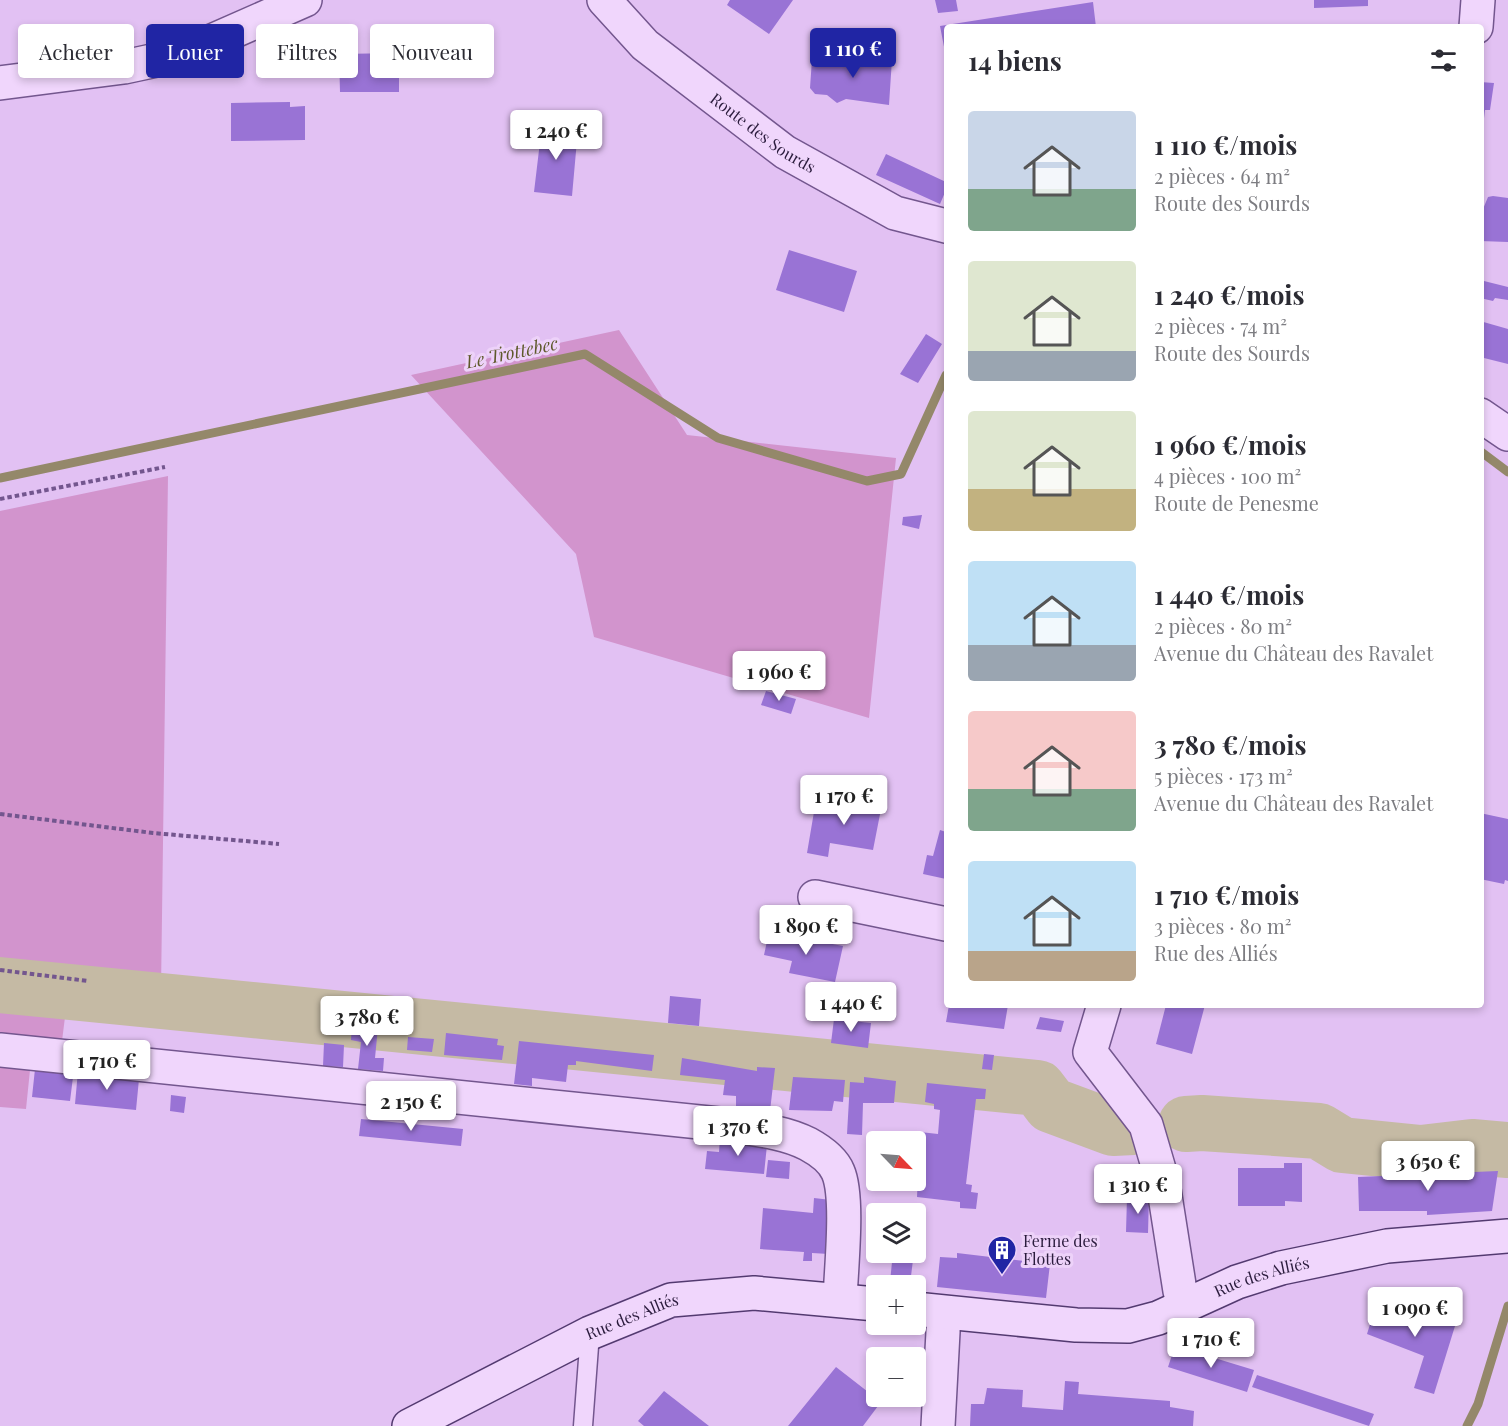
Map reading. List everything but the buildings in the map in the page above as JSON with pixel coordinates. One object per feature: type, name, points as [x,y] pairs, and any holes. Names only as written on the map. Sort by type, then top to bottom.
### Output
[{"type":"street","points":[[0,83],[124,67],[180,55],[305,0]]},
{"type":"street","name":"Route des Sourds","points":[[604,0],[645,45],[785,152],[895,213],[944,225]]},
{"type":"street","points":[[1476,24],[1479,0]]},
{"type":"street","points":[[1484,418],[1508,434]]},
{"type":"street","points":[[815,897],[944,924]]},
{"type":"street","points":[[1103,1008],[1090,1052],[1146,1125],[1163,1183],[1180,1292],[1186,1305]]},
{"type":"street","points":[[0,1050],[719,1124],[784,1135],[807,1143],[825,1155],[838,1172],[842,1198],[840,1300]]},
{"type":"street","name":"Rue des Alliés","points":[[930,1311],[1076,1325],[1128,1326],[1158,1318],[1237,1282],[1281,1268],[1387,1246],[1508,1236]]},
{"type":"street","name":"Rue des Alliés","points":[[409,1426],[590,1333],[671,1300],[754,1293],[866,1303]]},
{"type":"street","points":[[930,1311],[938,1426]]},
{"type":"lane","points":[[584,1426],[590,1333]]},
{"type":"path","points":[[0,499],[165,466]]},
{"type":"path","points":[[0,814],[153,833],[279,844]]},
{"type":"path","points":[[0,970],[88,981]]},
{"type":"shaded area","points":[[619,330],[687,435],[896,458],[869,718],[594,637],[576,554],[411,375]]},
{"type":"shaded area","points":[[168,476],[161,989],[68,993],[62,1041],[33,1041],[26,1109],[0,1107],[0,511]]},
{"type":"waterway","name":"Le Trottebec","points":[[0,478],[585,354],[718,438],[867,481],[901,474],[944,379]]},
{"type":"waterway","name":"Le Trottebec","points":[[1484,454],[1508,472]]},
{"type":"waterway","points":[[0,985],[1038,1088],[1051,1105],[1113,1128],[1133,1127]]},
{"type":"waterway","points":[[1186,1124],[1202,1123],[1319,1131],[1342,1145],[1421,1153],[1472,1147],[1508,1150]]},
{"type":"waterway","points":[[1467,1426],[1478,1404],[1508,1306]]},
{"type":"place","name":"Ferme des Flottes","points":[[1002,1276]]}]
